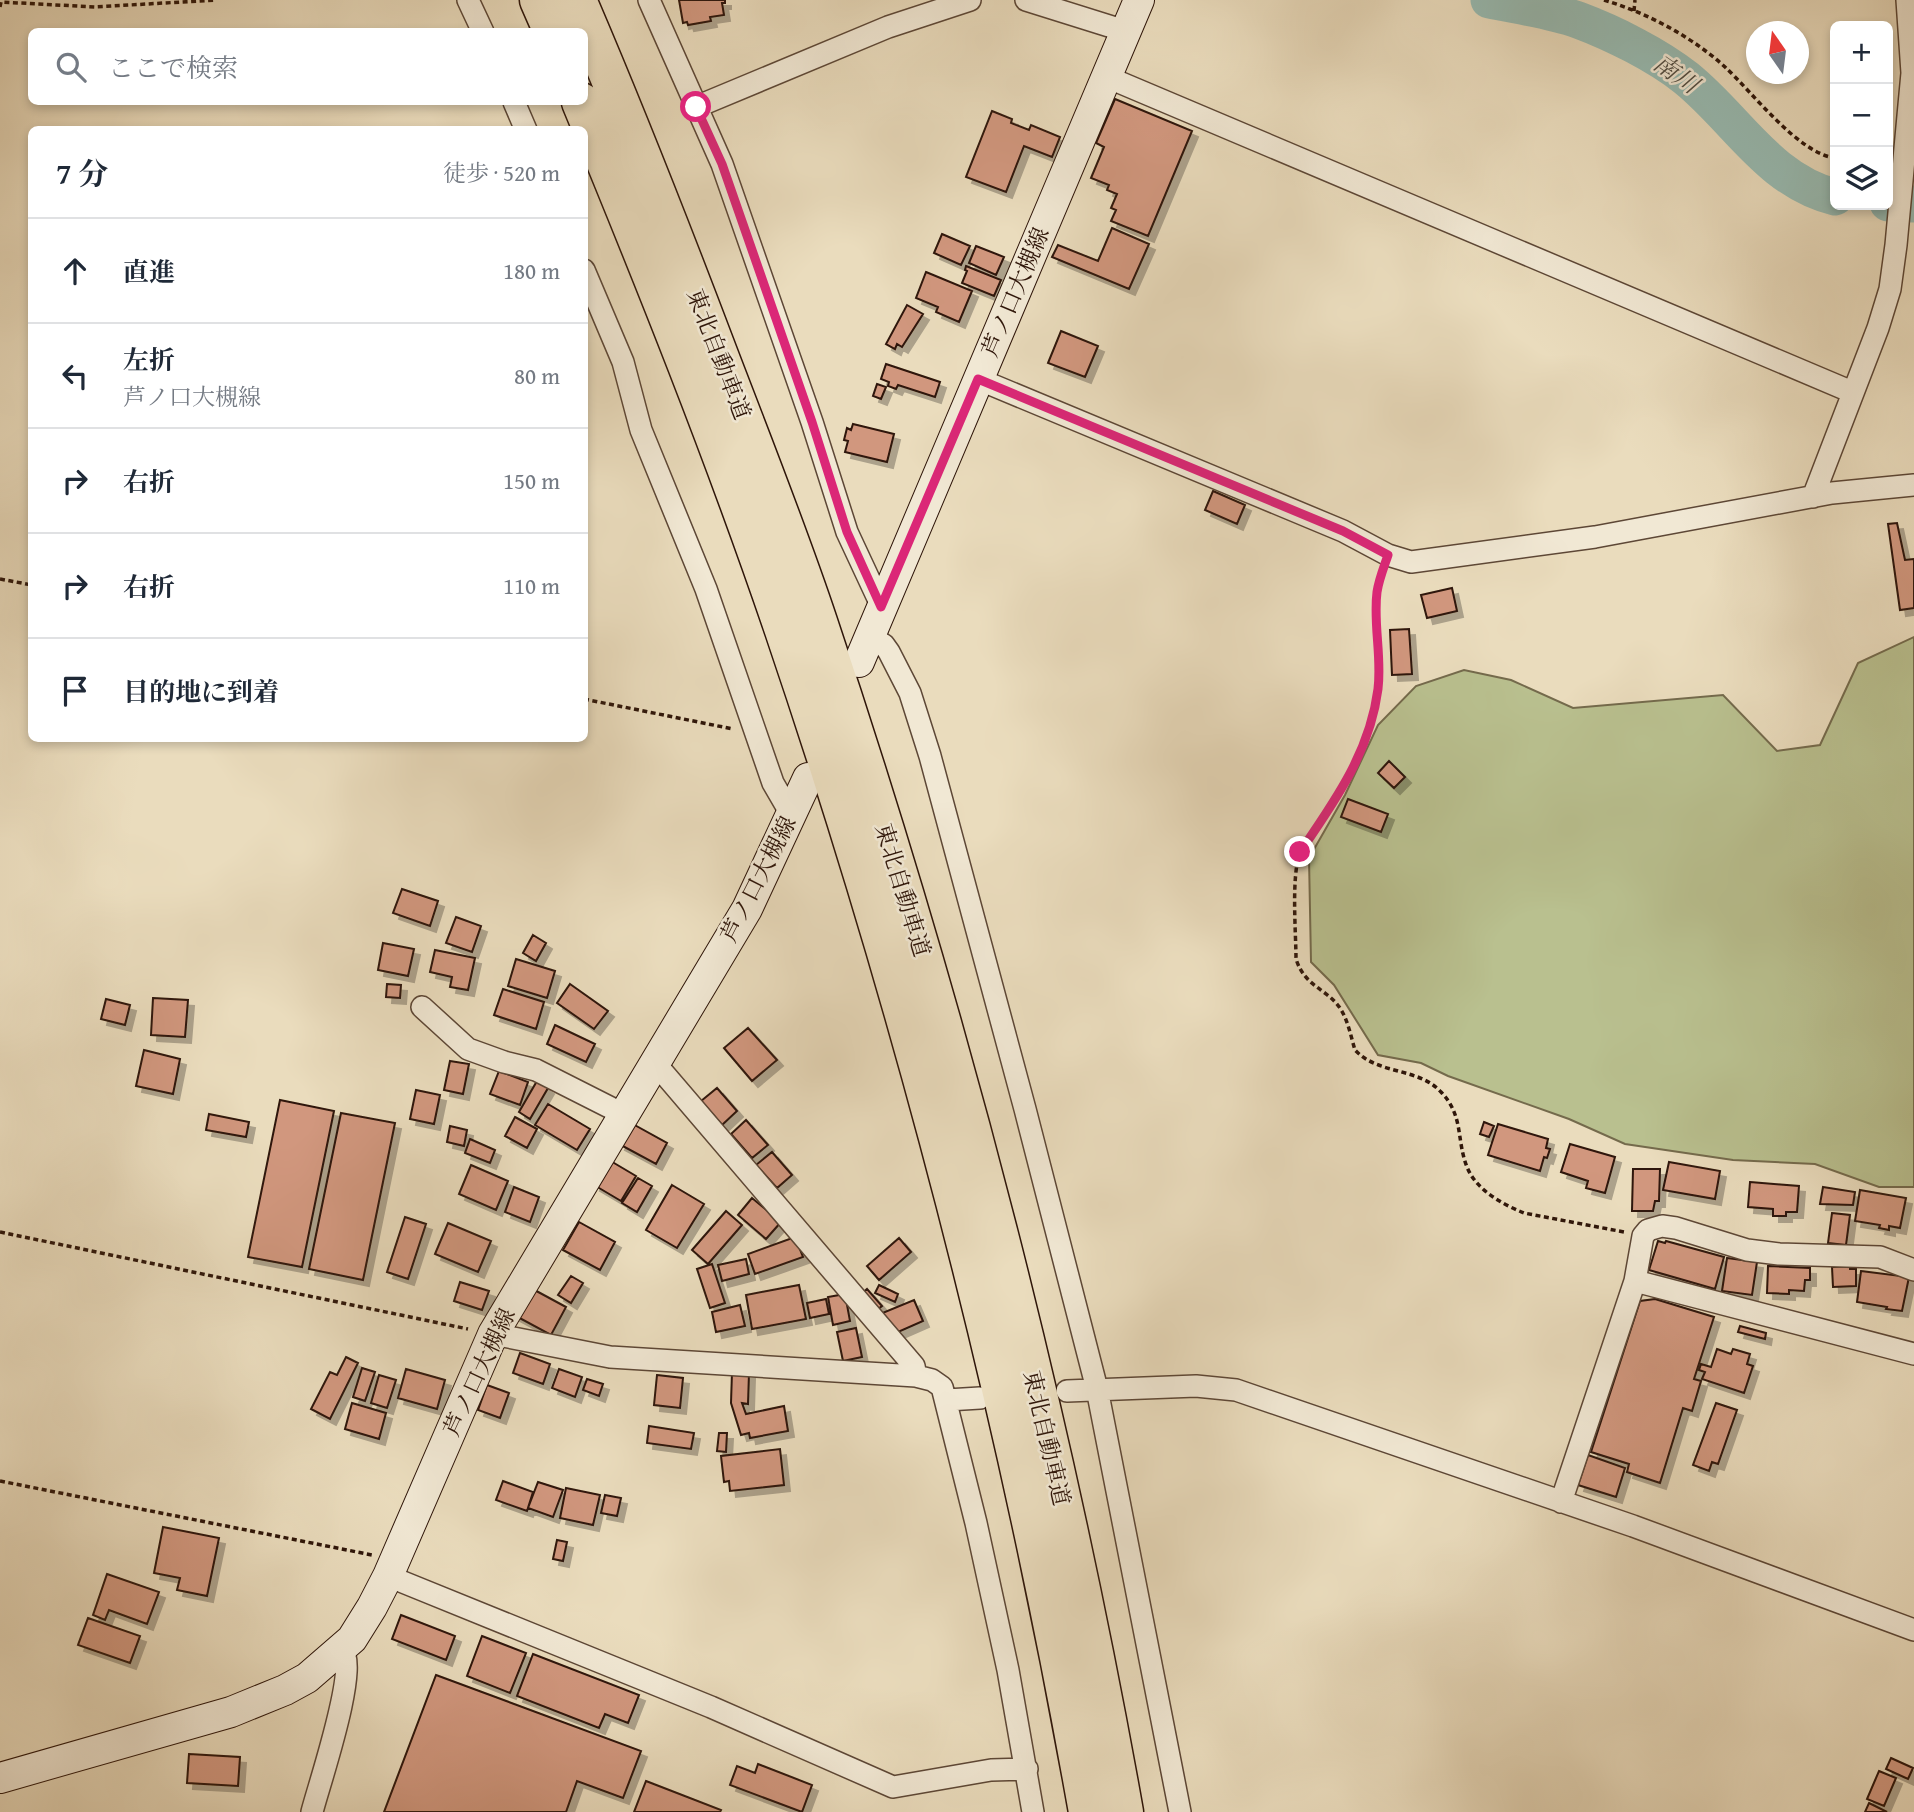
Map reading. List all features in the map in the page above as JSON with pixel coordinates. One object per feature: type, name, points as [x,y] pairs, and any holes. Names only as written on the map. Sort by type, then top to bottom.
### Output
[{"type":"highway","points":[[539,0],[551,28]]},
{"type":"highway","name":"東北自動車道","points":[[577,0],[670,226],[755,449],[817,618],[889,842],[936,998],[1000,1240],[1073,1553],[1124,1812]]},
{"type":"highway","name":"東北自動車道","points":[[583,105],[722,459],[783,628],[903,1008],[957,1205],[1008,1413],[1071,1713],[1088,1812]]},
{"type":"main road","name":"芦ノ口大槻線","points":[[864,649],[1139,0]]},
{"type":"main road","name":"芦ノ口大槻線","points":[[0,1778],[246,1707],[307,1678],[342,1649],[362,1625],[391,1568],[493,1334],[747,909],[808,778]]},
{"type":"street","points":[[468,0],[481,28]]},
{"type":"street","points":[[649,0],[722,164],[812,422],[847,532],[881,607]]},
{"type":"street","points":[[696,107],[888,27],[970,0]]},
{"type":"street","points":[[1026,0],[1125,31]]},
{"type":"street","points":[[1812,497],[1878,328],[1890,289],[1912,73],[1907,0]]},
{"type":"street","points":[[1107,77],[1852,392]]},
{"type":"street","points":[[515,105],[524,126]]},
{"type":"street","points":[[588,281],[622,362],[641,430],[706,589],[754,734],[773,783],[791,814]]},
{"type":"street","points":[[978,379],[1343,531],[1388,555],[1411,562],[1595,537],[1812,497],[1914,485]]},
{"type":"street","points":[[864,649],[884,645],[899,668],[930,756],[1097,1389],[1180,1812]]},
{"type":"street","points":[[422,1007],[468,1049],[536,1070],[624,1114]]},
{"type":"street","points":[[654,1063],[914,1366],[915,1376]]},
{"type":"street","points":[[1561,1502],[1635,1281],[1643,1236],[1648,1230],[1662,1226],[1746,1250],[1807,1256],[1880,1257],[1914,1270]]},
{"type":"street","points":[[1635,1281],[1914,1354]]},
{"type":"street","points":[[493,1334],[610,1357],[915,1376],[932,1380],[942,1387],[1008,1670],[1033,1812]]},
{"type":"street","points":[[1067,1391],[1196,1386],[1236,1390],[1561,1502],[1914,1630]]},
{"type":"street","points":[[947,1400],[980,1398]]},
{"type":"street","points":[[391,1568],[893,1787],[990,1770],[1027,1769]]},
{"type":"street","points":[[312,1812],[343,1699],[348,1662],[342,1649]]},
{"type":"path","points":[[0,7],[1,2],[95,7],[216,0]]},
{"type":"path","points":[[1604,0],[1634,11],[1686,38],[1724,66],[1804,144],[1830,157]]},
{"type":"path","points":[[1634,11],[1635,0]]},
{"type":"path","points":[[1388,555],[1377,593],[1378,688],[1372,721],[1359,758],[1347,781],[1300,852],[1296,908],[1296,959],[1300,970],[1309,982],[1339,1006],[1355,1051],[1373,1064],[1417,1076],[1440,1090],[1458,1117],[1466,1166],[1481,1187],[1510,1207],[1524,1213],[1643,1236]]},
{"type":"path","points":[[0,579],[28,584]]},
{"type":"path","points":[[588,700],[754,734]]},
{"type":"path","points":[[0,1232],[493,1334]]},
{"type":"path","points":[[0,1480],[391,1568]]},
{"type":"green space","points":[[1914,637],[1914,1187],[1879,1187],[1815,1164],[1733,1160],[1625,1144],[1569,1119],[1448,1076],[1421,1063],[1378,1055],[1334,985],[1311,962],[1309,858],[1345,795],[1378,725],[1416,686],[1464,670],[1511,680],[1573,708],[1723,695],[1777,751],[1820,745],[1858,663]]},
{"type":"building","points":[[679,0],[725,0],[725,3],[722,3],[724,15],[710,17],[711,21],[688,25],[687,22],[683,23]]},
{"type":"building","points":[[1115,99],[1192,131],[1148,236],[1111,221],[1116,210],[1111,208],[1117,194],[1107,190],[1109,185],[1091,178],[1104,147],[1096,143]]},
{"type":"building","points":[[992,111],[1029,130],[1031,125],[1060,137],[1052,157],[1024,146],[1006,192],[966,177]]},
{"type":"building","points":[[1112,228],[1149,244],[1129,289],[1052,257],[1058,245],[1098,261]]},
{"type":"building","points":[[942,234],[970,246],[961,265],[934,253]]},
{"type":"building","points":[[976,246],[1004,257],[996,275],[969,263]]},
{"type":"building","points":[[966,266],[1001,280],[994,296],[962,283],[967,271]]},
{"type":"building","points":[[926,272],[972,291],[959,322],[936,312],[938,307],[916,298]]},
{"type":"building","points":[[907,305],[923,314],[902,347],[897,344],[895,349],[886,344]]},
{"type":"building","points":[[1061,331],[1098,346],[1085,377],[1048,363]]},
{"type":"building","points":[[886,364],[940,382],[935,397],[898,385],[896,389],[888,386],[889,382],[881,379]]},
{"type":"building","points":[[877,384],[886,387],[881,399],[873,396]]},
{"type":"building","points":[[853,424],[894,434],[887,462],[845,452],[847,428],[851,430]]},
{"type":"building","points":[[1213,491],[1245,505],[1237,524],[1205,510]]},
{"type":"building","points":[[1897,523],[1905,560],[1914,559],[1914,608],[1900,610],[1888,524]]},
{"type":"building","points":[[1452,588],[1457,611],[1427,618],[1421,595]]},
{"type":"building","points":[[1409,629],[1412,674],[1392,675],[1390,630]]},
{"type":"building","points":[[1389,761],[1405,777],[1394,788],[1378,773]]},
{"type":"building","points":[[1348,799],[1388,814],[1381,832],[1341,817]]},
{"type":"building","points":[[402,889],[438,901],[430,926],[393,913]]},
{"type":"building","points":[[456,917],[481,926],[472,952],[446,943]]},
{"type":"building","points":[[533,935],[546,943],[536,961],[523,953]]},
{"type":"building","points":[[383,943],[414,949],[408,976],[378,970]]},
{"type":"building","points":[[435,950],[475,958],[468,990],[450,987],[452,977],[430,972]]},
{"type":"building","points":[[516,959],[555,971],[547,998],[508,986]]},
{"type":"building","points":[[387,984],[401,985],[400,998],[386,997]]},
{"type":"building","points":[[570,984],[608,1011],[594,1029],[557,1003]]},
{"type":"building","points":[[503,989],[544,1002],[536,1029],[494,1015]]},
{"type":"building","points":[[153,998],[188,1000],[185,1037],[151,1035]]},
{"type":"building","points":[[106,999],[130,1005],[125,1025],[101,1019]]},
{"type":"building","points":[[555,1025],[595,1044],[586,1062],[547,1044]]},
{"type":"building","points":[[748,1028],[777,1060],[752,1081],[724,1048]]},
{"type":"building","points":[[144,1050],[180,1059],[173,1094],[136,1086]]},
{"type":"building","points":[[450,1061],[469,1064],[463,1094],[444,1090]]},
{"type":"building","points":[[499,1071],[528,1082],[520,1105],[490,1094]]},
{"type":"building","points":[[537,1081],[548,1088],[530,1119],[519,1112]]},
{"type":"building","points":[[717,1088],[737,1111],[722,1125],[701,1101]]},
{"type":"building","points":[[416,1090],[440,1095],[434,1124],[410,1119]]},
{"type":"building","points":[[280,1100],[334,1111],[302,1267],[248,1257]]},
{"type":"building","points":[[548,1104],[590,1129],[577,1150],[535,1125]]},
{"type":"building","points":[[341,1113],[395,1123],[363,1280],[309,1269]]},
{"type":"building","points":[[209,1114],[249,1122],[246,1137],[206,1130]]},
{"type":"building","points":[[515,1117],[537,1129],[527,1148],[505,1136]]},
{"type":"building","points":[[746,1120],[768,1145],[752,1158],[731,1134]]},
{"type":"building","points":[[1484,1122],[1494,1126],[1489,1137],[1480,1134]]},
{"type":"building","points":[[631,1123],[667,1143],[656,1164],[619,1144]]},
{"type":"building","points":[[1498,1124],[1548,1139],[1546,1148],[1550,1149],[1547,1158],[1544,1157],[1540,1171],[1488,1155]]},
{"type":"building","points":[[450,1126],[467,1130],[464,1146],[447,1142]]},
{"type":"building","points":[[470,1139],[495,1150],[490,1163],[465,1153]]},
{"type":"building","points":[[1570,1144],[1615,1157],[1605,1193],[1586,1188],[1588,1181],[1561,1172]]},
{"type":"building","points":[[772,1152],[792,1175],[777,1188],[756,1165]]},
{"type":"building","points":[[609,1160],[636,1176],[621,1201],[594,1185]]},
{"type":"building","points":[[1669,1162],[1720,1171],[1715,1199],[1663,1190]]},
{"type":"building","points":[[471,1165],[508,1181],[496,1210],[459,1194]]},
{"type":"building","points":[[1633,1169],[1660,1169],[1659,1201],[1655,1201],[1653,1211],[1632,1211]]},
{"type":"building","points":[[638,1178],[652,1186],[637,1212],[622,1203]]},
{"type":"building","points":[[1750,1182],[1799,1186],[1797,1212],[1786,1212],[1786,1216],[1773,1216],[1773,1209],[1748,1207]]},
{"type":"building","points":[[672,1185],[704,1204],[677,1248],[646,1230]]},
{"type":"building","points":[[514,1187],[539,1197],[530,1222],[505,1212]]},
{"type":"building","points":[[1823,1187],[1855,1192],[1853,1205],[1820,1204]]},
{"type":"building","points":[[1860,1190],[1906,1198],[1900,1228],[1889,1226],[1889,1230],[1879,1228],[1880,1225],[1855,1221]]},
{"type":"building","points":[[752,1198],[781,1222],[766,1239],[738,1215]]},
{"type":"building","points":[[726,1211],[742,1225],[708,1264],[692,1250]]},
{"type":"building","points":[[1832,1213],[1850,1215],[1846,1245],[1828,1243]]},
{"type":"building","points":[[405,1217],[426,1224],[408,1279],[387,1272]]},
{"type":"building","points":[[579,1222],[615,1242],[600,1270],[563,1250]]},
{"type":"building","points":[[448,1223],[491,1241],[478,1272],[435,1254]]},
{"type":"building","points":[[795,1237],[803,1257],[755,1274],[748,1254]]},
{"type":"building","points":[[899,1238],[911,1252],[879,1280],[867,1266]]},
{"type":"building","points":[[1658,1241],[1724,1257],[1715,1289],[1649,1270]]},
{"type":"building","points":[[1727,1258],[1757,1262],[1752,1295],[1722,1291]]},
{"type":"building","points":[[746,1259],[749,1274],[722,1281],[718,1265]]},
{"type":"building","points":[[712,1264],[725,1303],[710,1308],[697,1269]]},
{"type":"building","points":[[1768,1266],[1810,1268],[1810,1280],[1805,1280],[1804,1291],[1789,1290],[1789,1294],[1767,1293]]},
{"type":"building","points":[[1850,1266],[1850,1269],[1856,1269],[1856,1286],[1833,1287],[1832,1267]]},
{"type":"building","points":[[1861,1271],[1909,1277],[1902,1311],[1857,1302]]},
{"type":"building","points":[[571,1276],[583,1283],[571,1303],[558,1295]]},
{"type":"building","points":[[460,1282],[489,1291],[482,1310],[454,1301]]},
{"type":"building","points":[[799,1285],[806,1319],[752,1329],[746,1295]]},
{"type":"building","points":[[879,1285],[898,1294],[895,1302],[875,1293]]},
{"type":"building","points":[[529,1287],[566,1307],[551,1335],[514,1315]]},
{"type":"building","points":[[867,1289],[882,1306],[874,1312],[859,1296]]},
{"type":"building","points":[[845,1294],[850,1321],[833,1325],[828,1297]]},
{"type":"building","points":[[826,1299],[829,1314],[810,1318],[807,1303]]},
{"type":"building","points":[[1655,1299],[1714,1317],[1694,1379],[1701,1381],[1692,1411],[1683,1408],[1660,1483],[1627,1472],[1629,1464],[1591,1452],[1640,1301]]},
{"type":"building","points":[[914,1300],[923,1321],[889,1336],[880,1314]]},
{"type":"building","points":[[740,1305],[745,1326],[716,1332],[712,1312]]},
{"type":"building","points":[[1740,1326],[1766,1333],[1765,1339],[1738,1332]]},
{"type":"building","points":[[856,1328],[862,1357],[843,1361],[837,1332]]},
{"type":"building","points":[[1717,1349],[1731,1354],[1733,1349],[1750,1354],[1747,1364],[1753,1366],[1744,1393],[1702,1379],[1705,1372],[1699,1370],[1701,1364],[1711,1367]]},
{"type":"building","points":[[520,1353],[550,1364],[543,1384],[513,1373]]},
{"type":"building","points":[[346,1357],[358,1363],[330,1419],[311,1409],[330,1372],[337,1375]]},
{"type":"building","points":[[362,1368],[375,1372],[365,1401],[353,1397]]},
{"type":"building","points":[[406,1369],[445,1380],[437,1409],[398,1398]]},
{"type":"building","points":[[559,1369],[582,1377],[575,1397],[552,1388]]},
{"type":"building","points":[[732,1372],[749,1373],[748,1404],[742,1403],[746,1414],[784,1406],[788,1431],[750,1438],[749,1433],[741,1435],[731,1403]]},
{"type":"building","points":[[379,1375],[396,1380],[387,1408],[371,1403]]},
{"type":"building","points":[[657,1375],[683,1378],[680,1408],[654,1405]]},
{"type":"building","points":[[587,1379],[603,1384],[599,1396],[583,1390]]},
{"type":"building","points":[[487,1385],[509,1393],[500,1418],[478,1410]]},
{"type":"building","points":[[352,1403],[386,1413],[379,1439],[345,1429]]},
{"type":"building","points":[[1716,1403],[1737,1410],[1718,1464],[1712,1462],[1709,1471],[1693,1465]]},
{"type":"building","points":[[649,1426],[694,1433],[691,1449],[647,1443]]},
{"type":"building","points":[[719,1433],[727,1433],[726,1452],[717,1451]]},
{"type":"building","points":[[780,1449],[784,1485],[730,1491],[729,1481],[724,1482],[721,1456]]},
{"type":"building","points":[[1588,1455],[1625,1468],[1616,1497],[1578,1485]]},
{"type":"building","points":[[503,1481],[533,1492],[527,1511],[496,1500]]},
{"type":"building","points":[[538,1482],[563,1490],[553,1517],[528,1508]]},
{"type":"building","points":[[566,1488],[600,1495],[593,1525],[560,1518]]},
{"type":"building","points":[[605,1495],[621,1498],[617,1516],[601,1513]]},
{"type":"building","points":[[163,1527],[219,1538],[207,1596],[177,1590],[180,1578],[154,1573]]},
{"type":"building","points":[[557,1540],[567,1542],[563,1561],[553,1559]]},
{"type":"building","points":[[107,1574],[159,1592],[147,1624],[109,1610],[105,1620],[93,1615]]},
{"type":"building","points":[[401,1615],[455,1636],[446,1660],[392,1639]]},
{"type":"building","points":[[88,1618],[140,1636],[130,1663],[78,1645]]},
{"type":"building","points":[[482,1636],[526,1653],[510,1693],[467,1676]]},
{"type":"building","points":[[533,1654],[639,1695],[628,1723],[605,1714],[599,1728],[517,1696]]},
{"type":"building","points":[[436,1675],[641,1751],[623,1798],[577,1781],[566,1812],[384,1812]]},
{"type":"building","points":[[189,1754],[240,1757],[238,1786],[187,1783]]},
{"type":"building","points":[[1891,1758],[1913,1768],[1908,1779],[1886,1769]]},
{"type":"building","points":[[758,1764],[812,1785],[802,1812],[730,1785],[737,1766],[755,1773]]},
{"type":"building","points":[[1879,1771],[1896,1778],[1884,1806],[1867,1799]]},
{"type":"building","points":[[646,1781],[721,1810],[634,1812]]},
{"type":"building","points":[[1869,1803],[1887,1812],[1865,1812]]},
{"type":"waterway","name":"南川","points":[[1489,0],[1578,20],[1648,53],[1686,78],[1772,163],[1812,189],[1830,195]]},
{"type":"waterway","name":"南川","points":[[1893,203],[1914,204]]},
{"type":"route","points":[[696,107],[722,164],[812,422],[847,532],[881,607],[978,379],[1343,531],[1388,555],[1377,593],[1378,688],[1372,721],[1359,758],[1347,781],[1300,852]]}]
